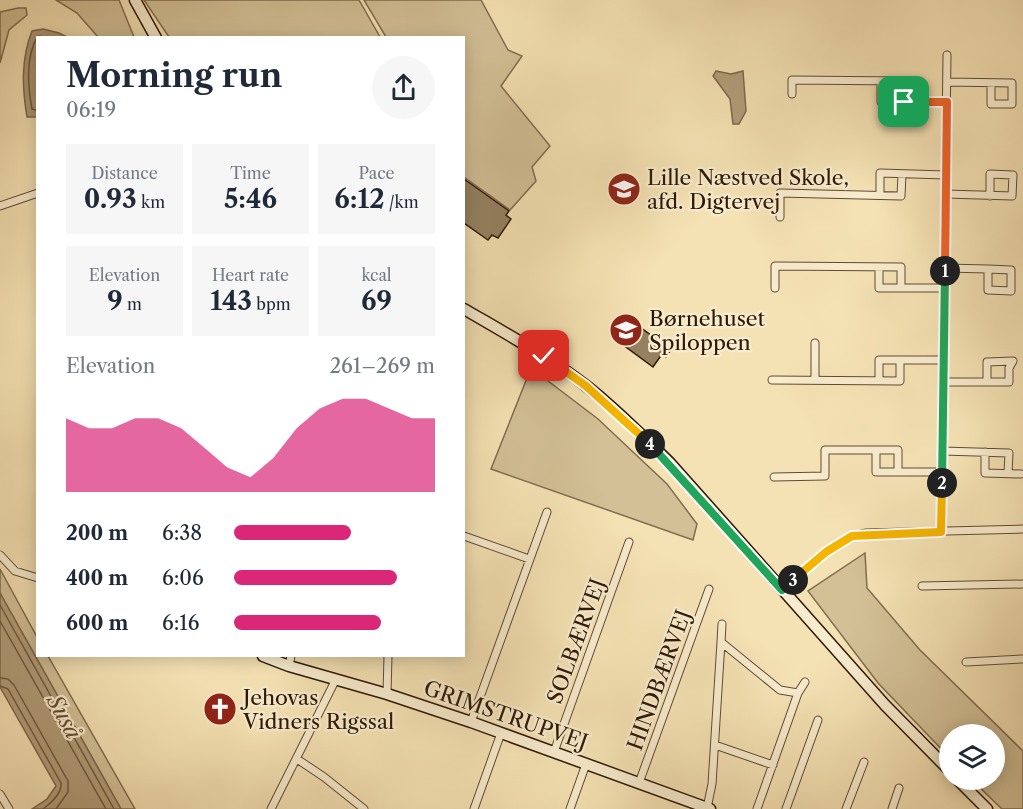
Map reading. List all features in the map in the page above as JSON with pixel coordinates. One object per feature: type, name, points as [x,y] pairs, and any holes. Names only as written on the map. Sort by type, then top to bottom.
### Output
[{"type":"street","points":[[129,0],[148,36]]},
{"type":"street","points":[[135,0],[155,36]]},
{"type":"street","points":[[941,532],[947,55]]},
{"type":"street","points":[[792,94],[792,80],[904,81],[904,102]]},
{"type":"street","points":[[881,81],[881,102],[947,102]]},
{"type":"street","points":[[947,82],[991,83]]},
{"type":"street","points":[[880,195],[880,173],[946,175]]},
{"type":"street","points":[[780,217],[780,194],[901,196],[902,174]]},
{"type":"street","points":[[946,195],[990,196],[1012,196],[1013,175],[990,174],[990,196]]},
{"type":"street","points":[[0,206],[36,194]]},
{"type":"street","points":[[775,288],[775,266],[901,267],[901,288]]},
{"type":"street","points":[[879,267],[879,288],[944,288]]},
{"type":"street","points":[[945,268],[988,269],[1011,270],[1011,291],[988,290],[988,269]]},
{"type":"street","points":[[465,310],[544,356],[586,386],[626,420],[670,463],[885,705],[939,760]]},
{"type":"street","points":[[815,344],[815,380]]},
{"type":"street","points":[[879,381],[879,360],[943,360]]},
{"type":"street","points":[[772,380],[900,381],[900,360]]},
{"type":"street","points":[[943,382],[987,382],[1009,382],[1013,362],[987,362],[987,382]]},
{"type":"street","points":[[774,477],[825,477],[825,450],[898,450],[898,472]]},
{"type":"street","points":[[876,450],[876,472],[942,472]]},
{"type":"street","points":[[942,452],[1009,453],[1008,473]]},
{"type":"street","points":[[985,452],[985,473],[1021,474]]},
{"type":"street","points":[[471,722],[547,513]]},
{"type":"street","points":[[782,590],[826,552],[852,536],[1023,529]]},
{"type":"street","points":[[465,536],[529,559]]},
{"type":"street","name":"SOLBÆRVEJ","points":[[554,752],[629,542]]},
{"type":"street","points":[[0,555],[15,571],[36,577]]},
{"type":"street","points":[[922,586],[1023,584]]},
{"type":"street","name":"HINDBÆRVEJ","points":[[639,783],[709,589]]},
{"type":"street","name":"GRIMSTRUPVEJ","points":[[268,657],[290,661],[336,679],[471,722],[704,808],[712,784],[722,624]]},
{"type":"street","points":[[721,642],[780,690],[798,693]]},
{"type":"street","points":[[387,694],[388,657]]},
{"type":"street","points":[[966,662],[1023,659]]},
{"type":"street","points":[[271,809],[336,679]]},
{"type":"street","points":[[757,809],[798,693],[805,682]]},
{"type":"street","points":[[786,809],[818,720]]},
{"type":"street","points":[[474,809],[501,733]]},
{"type":"street","points":[[715,745],[773,765]]},
{"type":"street","points":[[297,759],[364,809]]},
{"type":"street","points":[[846,809],[864,762]]},
{"type":"street","points":[[570,809],[586,764]]},
{"type":"street","points":[[891,809],[899,788]]},
{"type":"street","points":[[968,790],[987,809]]},
{"type":"street","points":[[0,794],[9,809]]},
{"type":"shaded area","points":[[56,0],[119,0],[134,36],[97,36],[77,13]]},
{"type":"shaded area","points":[[144,0],[359,0],[379,36],[168,36]]},
{"type":"shaded area","points":[[364,0],[481,0],[508,50],[522,56],[501,86],[550,146],[532,167],[536,181],[510,210],[465,178],[465,36],[385,36]]},
{"type":"shaded area","points":[[26,8],[27,15],[9,30],[0,63],[0,12]]},
{"type":"shaded area","points":[[531,368],[598,419],[667,484],[697,524],[693,540],[491,469]]},
{"type":"shaded area","points":[[865,553],[867,588],[920,650],[995,724],[939,724],[939,747],[878,683],[808,591]]},
{"type":"shaded area","points":[[0,569],[36,635],[36,657],[49,657],[135,809],[121,809],[0,593]]},
{"type":"shaded area","points":[[1005,733],[1023,751],[1023,809],[1002,809],[982,790],[1005,790]]},
{"type":"water","points":[[43,29],[65,36],[36,36],[36,117],[27,117],[23,84],[24,63],[32,31]]},
{"type":"water","points":[[716,71],[731,74],[743,71],[746,111],[739,124],[733,124],[730,99],[713,76]]},
{"type":"water","name":"Suså","points":[[0,593],[121,809],[32,809],[47,799],[56,786],[0,687]]},
{"type":"building","points":[[465,180],[509,211],[506,215],[511,219],[498,238],[492,235],[488,240],[465,224]]},
{"type":"building","name":"Børnehuset Spiloppen","points":[[625,316],[671,350],[666,357],[662,354],[653,367],[611,336]]},
{"type":"building","name":"Jehovas Vidners Rigssal","points":[[214,694],[234,704],[227,722],[206,713]]},
{"type":"place","name":"Lille Næstved Skole, afd. Digtervej","points":[[624,189]]},
{"type":"place","name":"Børnehuset Spiloppen","points":[[626,330]]},
{"type":"place","name":"Jehovas Vidners Rigssal","points":[[220,709]]},
{"type":"route","points":[[544,356],[586,386],[670,463],[782,590],[826,552],[852,536],[866,533],[941,532],[947,102],[904,102]]}]
